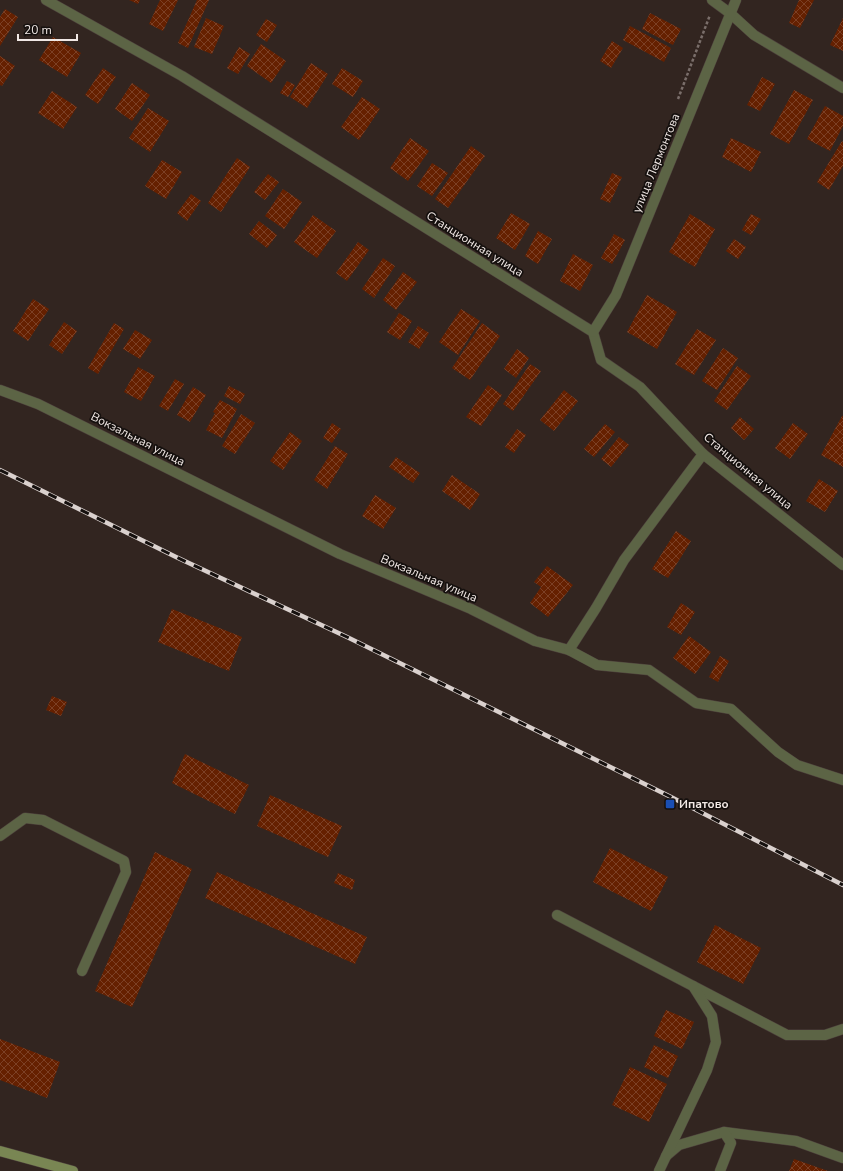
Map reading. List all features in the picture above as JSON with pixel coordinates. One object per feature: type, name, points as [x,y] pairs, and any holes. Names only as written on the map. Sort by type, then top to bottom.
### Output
[{"type":"street","name":"Станционная улица","points":[[46,0],[182,76],[593,332],[601,360],[640,387],[703,454],[843,565]]},
{"type":"street","points":[[712,0],[754,35],[843,88]]},
{"type":"street","name":"улица Лермонтова","points":[[593,332],[616,296],[736,0]]},
{"type":"street","name":"Вокзальная улица","points":[[0,390],[38,404],[340,554],[471,609],[535,641],[569,650],[597,664],[649,670],[696,703],[731,709],[778,752],[797,764],[843,780]]},
{"type":"street","points":[[569,650],[624,560],[703,454]]},
{"type":"street","points":[[0,836],[25,818],[43,820],[124,861],[126,872],[82,971]]},
{"type":"street","points":[[556,915],[787,1035],[825,1035],[843,1029]]},
{"type":"street","points":[[659,1171],[707,1070],[716,1042],[712,1016],[693,986]]},
{"type":"street","points":[[666,1156],[679,1145],[724,1132],[796,1141],[843,1158]]},
{"type":"street","points":[[720,1171],[731,1143],[724,1132]]},
{"type":"street","points":[[0,1151],[51,1168],[73,1171]]},
{"type":"building","points":[[129,0],[140,0],[138,4]]},
{"type":"building","points":[[160,0],[178,0],[163,31],[149,24]]},
{"type":"building","points":[[197,0],[209,0],[188,48],[178,43]]},
{"type":"building","points":[[799,0],[814,0],[800,28],[789,23]]},
{"type":"building","points":[[5,9],[18,17],[0,46],[0,17]]},
{"type":"building","points":[[650,13],[681,29],[673,45],[642,29]]},
{"type":"building","points":[[206,18],[224,26],[212,54],[194,47]]},
{"type":"building","points":[[843,18],[843,51],[830,45]]},
{"type":"building","points":[[266,19],[277,25],[267,42],[256,35]]},
{"type":"building","points":[[630,26],[671,48],[664,62],[623,40]]},
{"type":"building","points":[[53,37],[81,53],[67,77],[39,60]]},
{"type":"building","points":[[612,41],[623,48],[611,68],[600,61]]},
{"type":"building","points":[[261,44],[286,61],[271,83],[247,66]]},
{"type":"building","points":[[239,47],[250,54],[238,74],[227,68]]},
{"type":"building","points":[[0,56],[15,66],[2,86],[0,85]]},
{"type":"building","points":[[311,63],[328,74],[307,108],[290,97]]},
{"type":"building","points":[[103,68],[116,77],[98,104],[85,95]]},
{"type":"building","points":[[342,68],[363,81],[353,97],[332,84]]},
{"type":"building","points":[[762,77],[775,84],[760,111],[747,105]]},
{"type":"building","points":[[287,81],[295,85],[288,97],[280,93]]},
{"type":"building","points":[[132,83],[150,95],[132,121],[115,109]]},
{"type":"building","points":[[794,90],[813,100],[789,144],[770,134]]},
{"type":"building","points":[[52,91],[77,107],[63,129],[38,113]]},
{"type":"building","points":[[362,97],[380,109],[359,140],[341,127]]},
{"type":"building","points":[[825,106],[843,116],[843,126],[830,151],[807,139]]},
{"type":"building","points":[[148,108],[169,121],[150,152],[129,138]]},
{"type":"building","points":[[410,138],[429,151],[408,181],[390,168]]},
{"type":"building","points":[[731,138],[761,152],[751,172],[722,157]]},
{"type":"building","points":[[842,141],[843,166],[829,190],[817,182]]},
{"type":"building","points":[[471,146],[485,156],[448,208],[435,199]]},
{"type":"building","points":[[237,158],[250,167],[221,212],[208,203]]},
{"type":"building","points":[[162,160],[182,172],[166,199],[145,186]]},
{"type":"building","points":[[432,163],[448,173],[432,196],[417,186]]},
{"type":"building","points":[[612,173],[622,177],[610,203],[600,199]]},
{"type":"building","points":[[268,174],[279,182],[265,200],[254,192]]},
{"type":"building","points":[[283,189],[302,202],[284,229],[265,216]]},
{"type":"building","points":[[191,194],[201,201],[187,221],[177,213]]},
{"type":"building","points":[[511,213],[530,224],[515,250],[496,238]]},
{"type":"building","points":[[690,214],[715,229],[695,267],[669,252]]},
{"type":"building","points":[[751,214],[761,219],[751,235],[742,230]]},
{"type":"building","points":[[313,215],[336,231],[317,258],[294,242]]},
{"type":"building","points":[[259,221],[277,235],[267,248],[249,234]]},
{"type":"building","points":[[538,231],[552,239],[538,264],[525,256]]},
{"type":"building","points":[[614,234],[625,240],[612,264],[601,258]]},
{"type":"building","points":[[734,239],[746,247],[738,259],[726,251]]},
{"type":"building","points":[[358,242],[369,250],[347,281],[336,273]]},
{"type":"building","points":[[573,254],[593,265],[580,291],[560,281]]},
{"type":"building","points":[[383,258],[395,266],[374,298],[362,289]]},
{"type":"building","points":[[403,272],[417,282],[396,310],[383,300]]},
{"type":"building","points":[[647,295],[677,312],[657,349],[627,332]]},
{"type":"building","points":[[33,299],[49,309],[28,341],[13,331]]},
{"type":"building","points":[[461,309],[480,321],[458,355],[439,342]]},
{"type":"building","points":[[399,313],[412,321],[400,340],[387,332]]},
{"type":"building","points":[[64,322],[77,331],[62,354],[49,345]]},
{"type":"building","points":[[114,323],[124,329],[98,374],[88,368]]},
{"type":"building","points":[[482,323],[500,336],[470,380],[452,368]]},
{"type":"building","points":[[418,326],[429,333],[419,349],[408,342]]},
{"type":"building","points":[[697,329],[716,340],[694,375],[675,364]]},
{"type":"building","points":[[135,330],[152,340],[140,359],[123,349]]},
{"type":"building","points":[[723,348],[738,358],[717,390],[702,381]]},
{"type":"building","points":[[517,349],[529,358],[516,378],[504,369]]},
{"type":"building","points":[[530,364],[541,371],[513,411],[503,404]]},
{"type":"building","points":[[737,366],[751,376],[727,410],[714,401]]},
{"type":"building","points":[[138,367],[155,376],[141,401],[124,392]]},
{"type":"building","points":[[175,379],[184,384],[168,411],[159,406]]},
{"type":"building","points":[[488,385],[502,395],[481,426],[466,417]]},
{"type":"building","points":[[229,386],[245,394],[240,404],[224,396]]},
{"type":"building","points":[[193,387],[206,395],[190,422],[177,415]]},
{"type":"building","points":[[564,390],[578,401],[554,431],[540,420]]},
{"type":"building","points":[[220,400],[237,409],[222,438],[206,430],[215,413],[213,412]]},
{"type":"building","points":[[241,414],[255,423],[235,454],[222,446]]},
{"type":"building","points":[[843,416],[843,467],[821,455]]},
{"type":"building","points":[[740,417],[754,429],[744,440],[731,428]]},
{"type":"building","points":[[332,423],[341,429],[332,443],[323,438]]},
{"type":"building","points":[[793,423],[808,434],[790,459],[775,448]]},
{"type":"building","points":[[605,424],[615,432],[594,457],[584,449]]},
{"type":"building","points":[[517,429],[526,435],[514,453],[505,447]]},
{"type":"building","points":[[290,432],[302,441],[283,470],[270,461]]},
{"type":"building","points":[[619,437],[629,445],[611,467],[601,459]]},
{"type":"building","points":[[335,446],[348,454],[327,489],[314,480]]},
{"type":"building","points":[[396,457],[420,473],[413,483],[389,467]]},
{"type":"building","points":[[452,475],[480,494],[470,510],[442,491]]},
{"type":"building","points":[[819,479],[838,491],[825,512],[806,501]]},
{"type":"building","points":[[375,495],[396,508],[383,529],[362,516]]},
{"type":"building","points":[[676,531],[691,541],[668,578],[652,569]]},
{"type":"building","points":[[547,566],[573,585],[548,617],[530,603],[541,587],[534,582]]},
{"type":"building","points":[[681,603],[695,612],[681,635],[667,627]]},
{"type":"building","points":[[172,609],[242,637],[229,671],[158,642]]},
{"type":"building","points":[[689,636],[711,652],[695,674],[673,658]]},
{"type":"building","points":[[720,656],[729,661],[718,682],[709,677]]},
{"type":"building","points":[[52,696],[67,702],[61,716],[46,710]]},
{"type":"building","points":[[185,754],[249,785],[235,814],[172,783]]},
{"type":"building","points":[[270,795],[342,826],[328,857],[257,826]]},
{"type":"building","points":[[610,848],[668,877],[651,911],[593,882]]},
{"type":"building","points":[[155,852],[192,869],[132,1007],[95,991]]},
{"type":"building","points":[[217,872],[367,937],[355,964],[205,898]]},
{"type":"building","points":[[338,873],[355,880],[352,890],[334,883]]},
{"type":"building","points":[[715,925],[761,948],[743,984],[697,962]]},
{"type":"building","points":[[666,1010],[694,1022],[682,1049],[654,1036]]},
{"type":"building","points":[[0,1039],[60,1062],[47,1098],[0,1080]]},
{"type":"building","points":[[654,1045],[678,1056],[668,1078],[644,1067]]},
{"type":"building","points":[[630,1067],[667,1084],[649,1122],[612,1105]]},
{"type":"building","points":[[794,1159],[828,1171],[789,1171]]},
{"type":"railway","points":[[0,470],[176,557],[347,637],[671,797],[843,885]]},
{"type":"place","name":"Ипатово","points":[[670,804]]}]
